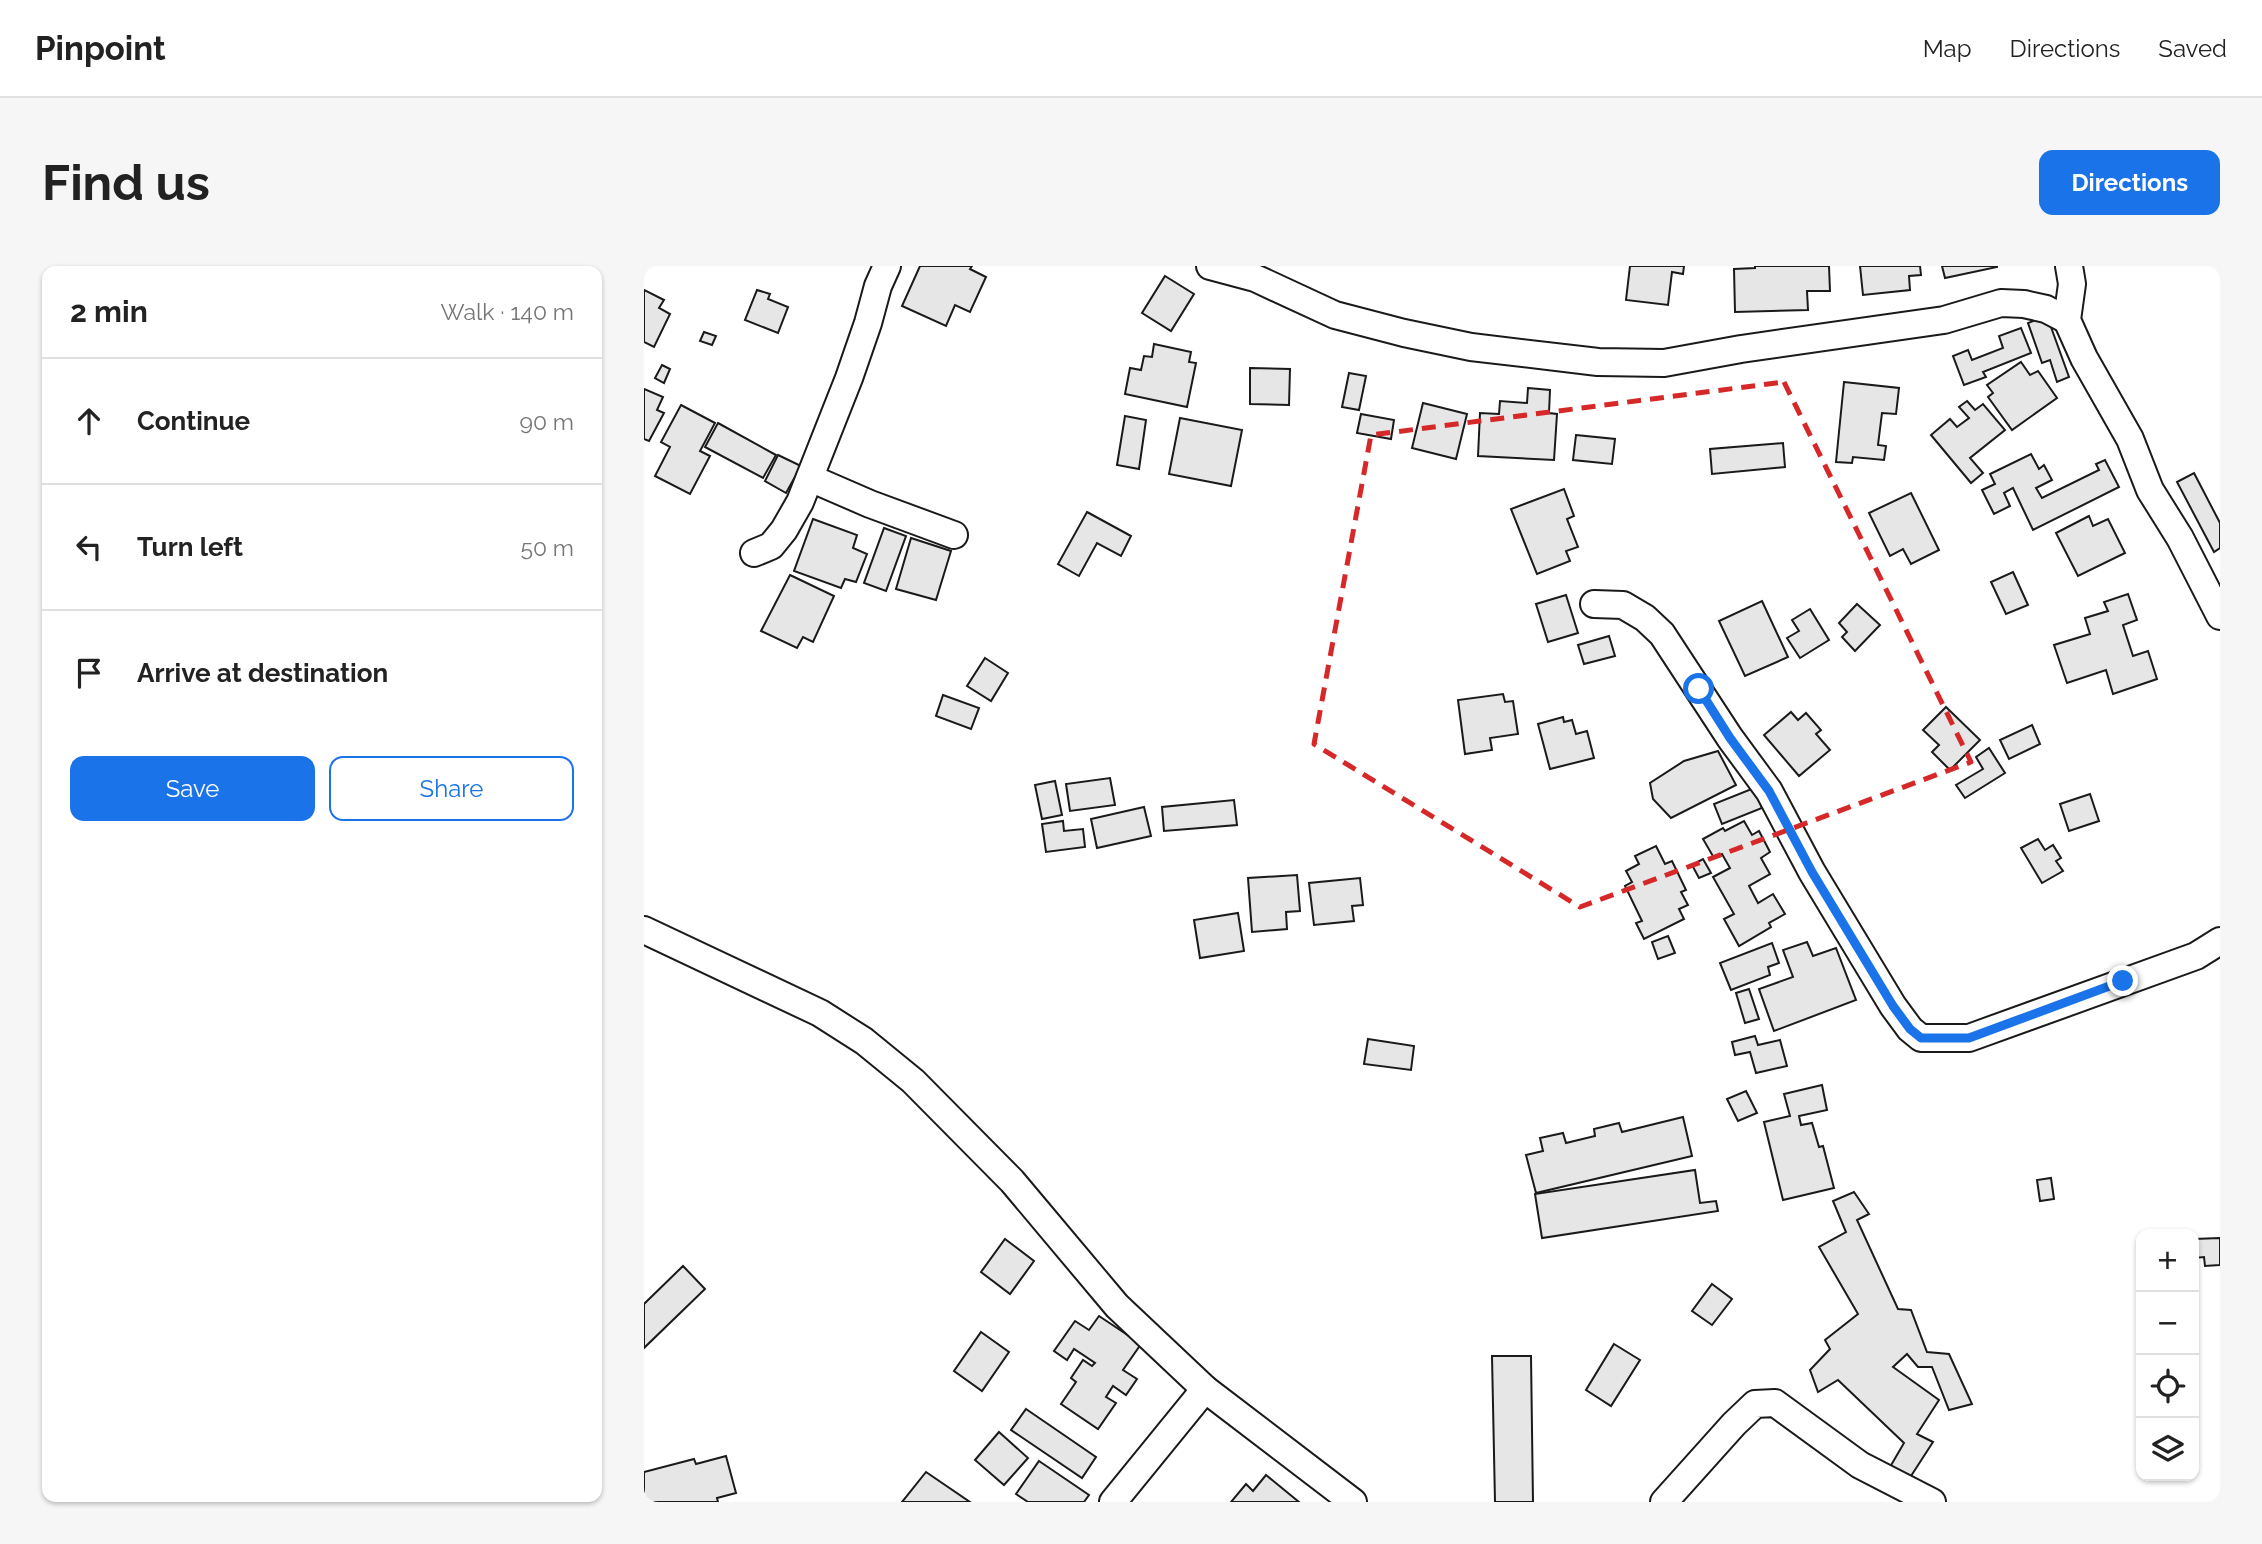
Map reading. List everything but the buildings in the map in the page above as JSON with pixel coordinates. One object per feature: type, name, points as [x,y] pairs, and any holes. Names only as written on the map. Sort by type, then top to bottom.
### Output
[{"type":"street","points":[[754,553],[771,546],[800,502],[849,378],[887,266]]},
{"type":"street","points":[[1210,266],[1255,278],[1335,315],[1404,333],[1471,347],[1598,362],[1664,363],[1741,349],[1944,320],[2001,303],[2046,309],[2067,320]]},
{"type":"street","points":[[2069,266],[2072,284],[2067,320],[2090,369],[2130,439],[2150,490],[2180,538],[2220,616]]},
{"type":"street","points":[[810,478],[954,535]]},
{"type":"street","points":[[1594,604],[1623,605],[1645,618],[1662,634],[1730,738],[1769,791],[1812,872],[1886,995],[1910,1029],[1921,1038],[1969,1038],[2196,956],[2220,941]]},
{"type":"street","points":[[644,930],[820,1013],[864,1041],[913,1081],[1012,1181],[1117,1306],[1205,1389],[1353,1502]]},
{"type":"street","points":[[1114,1502],[1205,1389]]},
{"type":"street","points":[[1664,1502],[1755,1404],[1775,1403],[1860,1465],[1931,1502]]},
{"type":"highlighted area","points":[[1784,382],[1971,762],[1580,907],[1314,744],[1371,435]]},
{"type":"route","points":[[1699,689],[1730,738],[1769,791],[1812,872],[1893,1006],[1910,1029],[1921,1038],[1969,1038],[2123,981]]}]
